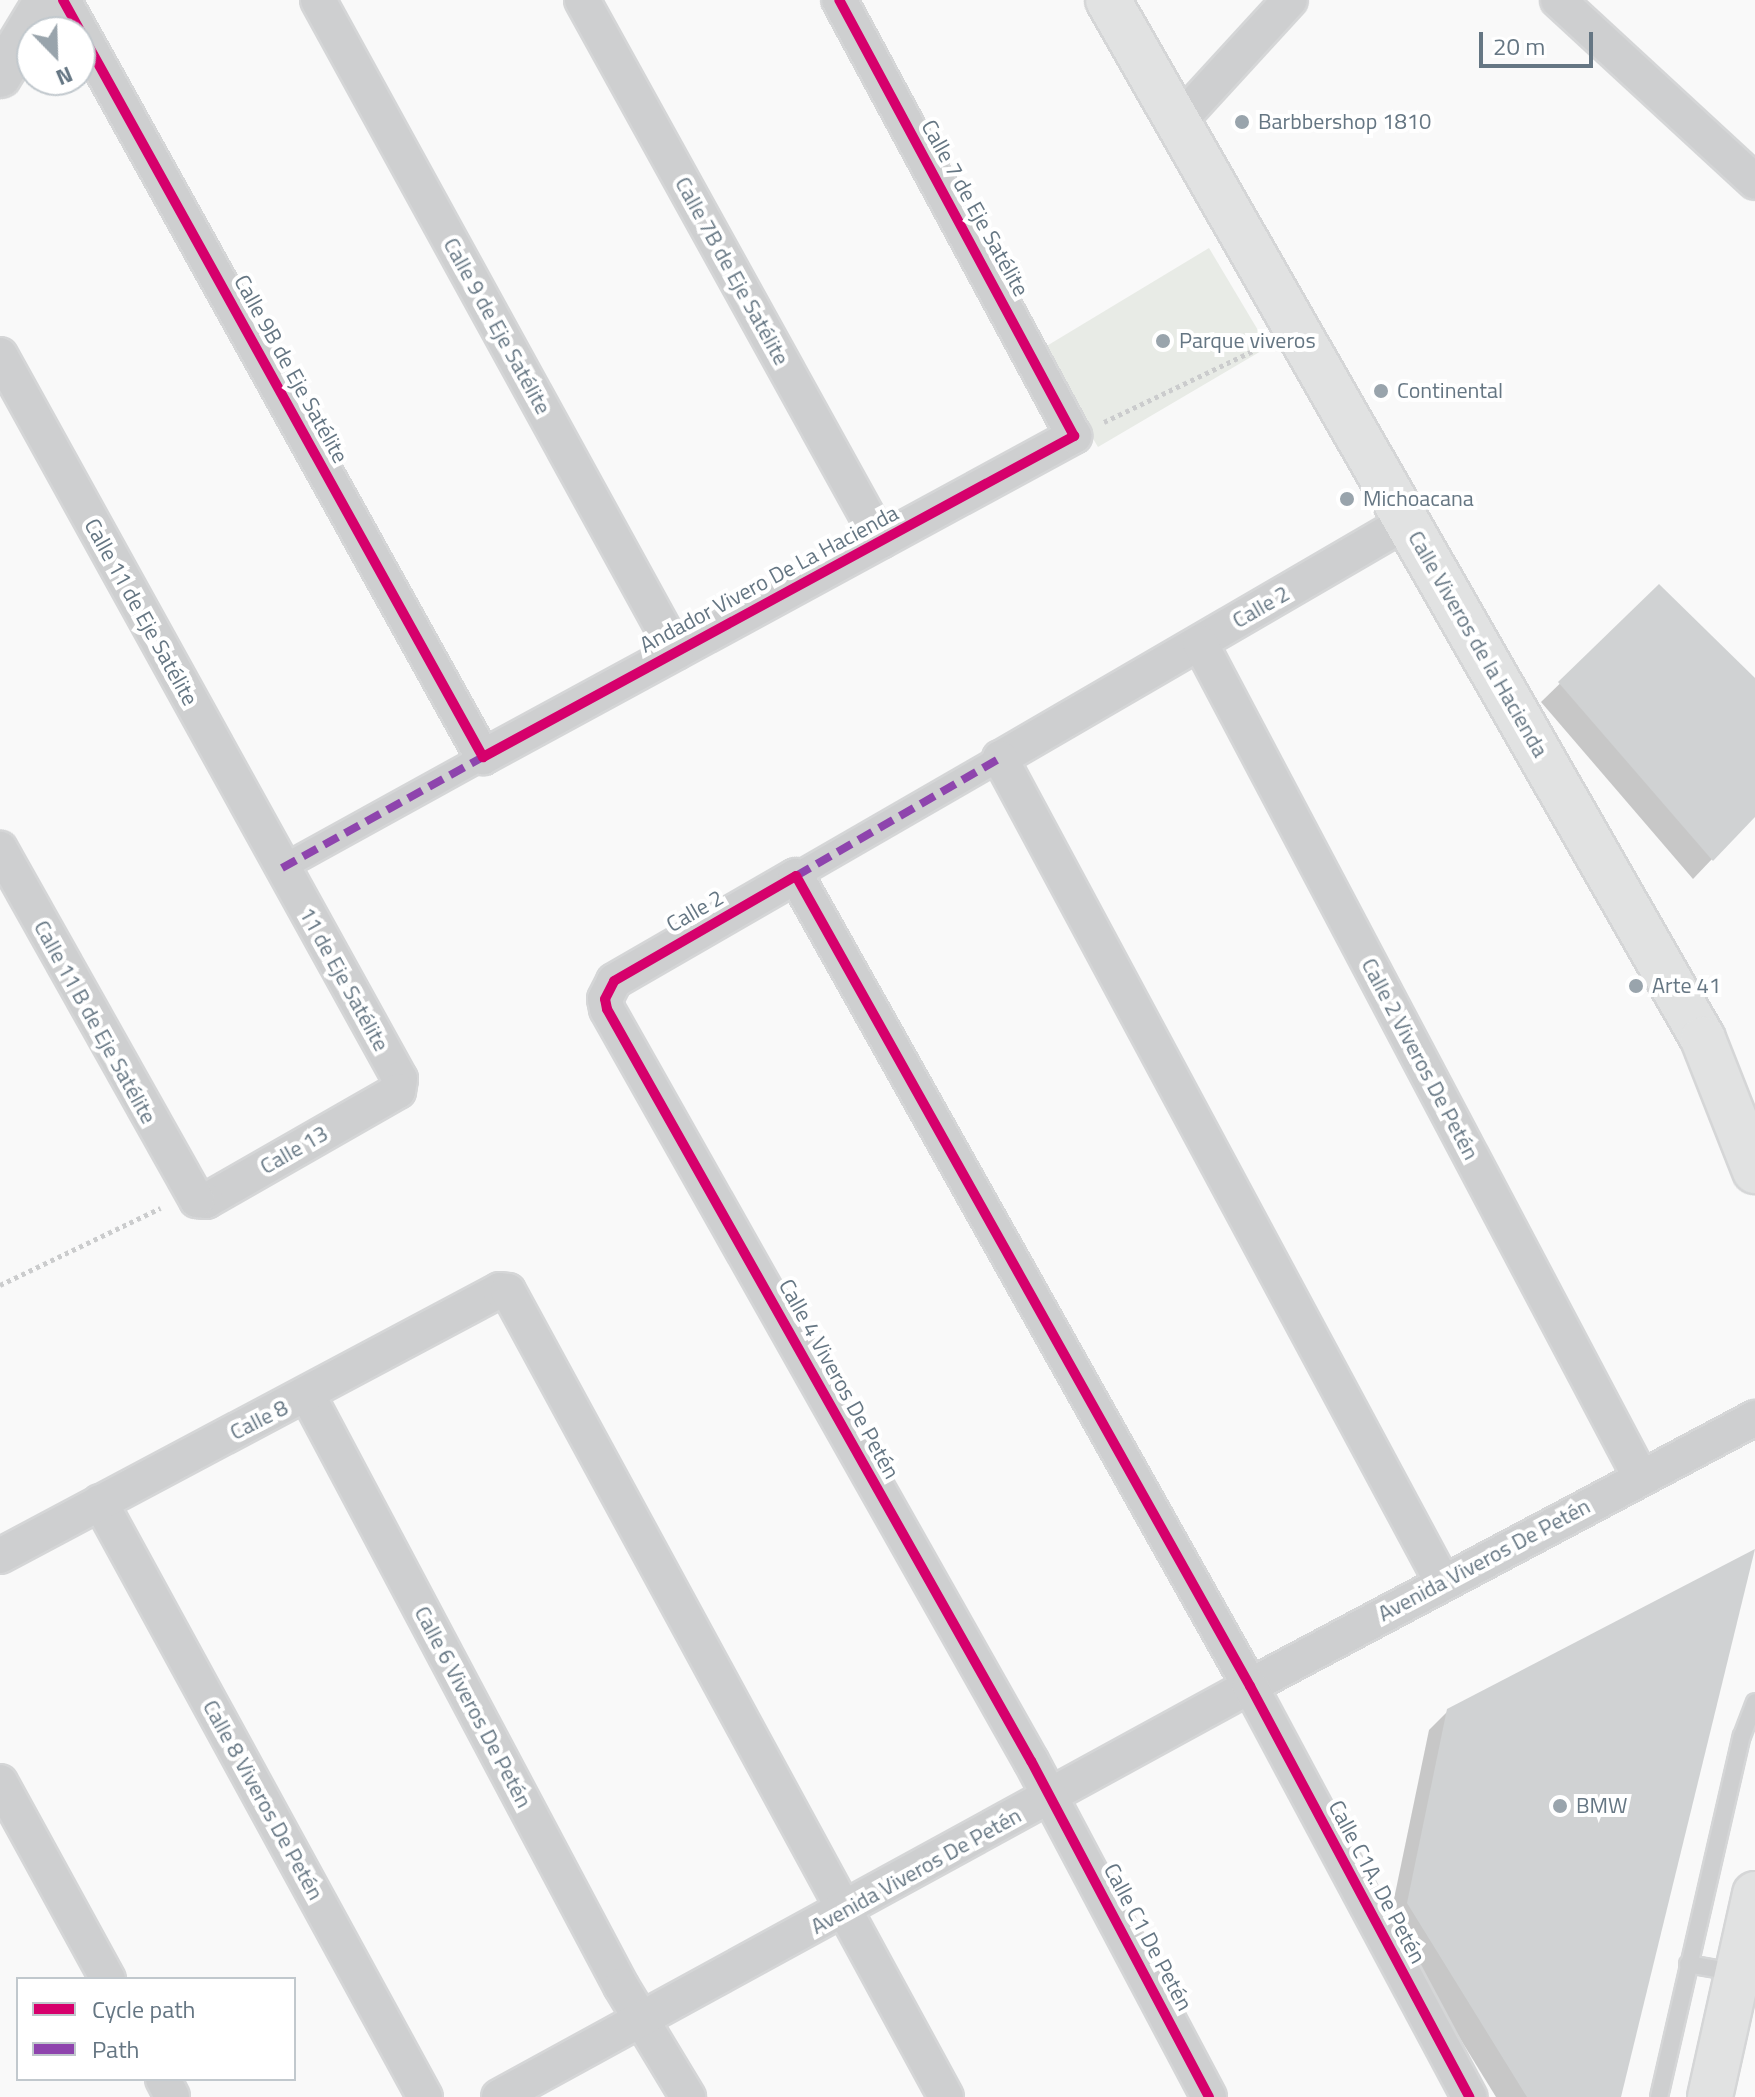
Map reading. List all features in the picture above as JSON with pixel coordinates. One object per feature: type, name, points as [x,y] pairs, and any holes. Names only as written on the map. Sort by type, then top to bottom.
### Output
[{"type":"main road","name":"Calle Viveros de la Hacienda","points":[[1108,0],[1703,1039],[1751,1145]]},
{"type":"main road","name":"Calle Viveros de la Hacienda","points":[[1703,1039],[1755,1076]]},
{"type":"main road","points":[[1710,2097],[1755,1894]]},
{"type":"street","points":[[0,76],[46,0]]},
{"type":"street","name":"Calle 9B de Eje Satélite","points":[[63,0],[483,757]]},
{"type":"street","name":"Calle 9 de Eje Satélite","points":[[318,0],[676,652]]},
{"type":"street","name":"Calle 7B de Eje Satélite","points":[[582,0],[881,541]]},
{"type":"street","name":"Calle 7 de Eje Satélite","points":[[839,0],[1074,436]]},
{"type":"street","points":[[1179,121],[1290,0]]},
{"type":"street","points":[[1558,0],[1755,182]]},
{"type":"street","name":"Calle 11 de Eje Satélite","points":[[0,355],[282,868]]},
{"type":"street","name":"Andador Vivero De La Hacienda","points":[[282,868],[1074,436]]},
{"type":"street","name":"Calle 2","points":[[614,981],[1408,521]]},
{"type":"street","name":"Calle 2 Viveros De Petén","points":[[1200,643],[1640,1476]]},
{"type":"street","points":[[1000,758],[1443,1583]]},
{"type":"street","name":"Calle 11 B de Eje Satélite","points":[[0,849],[190,1194]]},
{"type":"street","name":"11 de Eje Satélite","points":[[282,868],[400,1079],[398,1091]]},
{"type":"street","points":[[796,876],[1250,1686]]},
{"type":"street","name":"Calle 4 Viveros De Petén","points":[[614,981],[605,999],[607,1009],[1050,1797]]},
{"type":"street","name":"Calle 13","points":[[190,1194],[206,1201],[398,1091]]},
{"type":"street","name":"Calle 8","points":[[0,1556],[500,1290],[516,1299],[846,1911]]},
{"type":"street","name":"Calle 6 Viveros De Petén","points":[[307,1394],[642,2018],[688,2097]]},
{"type":"street","name":"Avenida Viveros De Petén","points":[[499,2097],[846,1911],[1250,1686],[1640,1476],[1755,1418]]},
{"type":"street","name":"Calle 8 Viveros De Petén","points":[[100,1502],[425,2097]]},
{"type":"street","name":"Calle C1A. De Petén","points":[[1250,1686],[1469,2097]]},
{"type":"street","points":[[0,1782],[107,1977]]},
{"type":"street","name":"Calle C1 De Petén","points":[[1050,1797],[1209,2097]]},
{"type":"street","points":[[846,1911],[946,2097]]},
{"type":"lane","points":[[1659,2097],[1688,1964],[1755,1702]]},
{"type":"lane","points":[[1688,1964],[1738,1973]]},
{"type":"path","points":[[1074,436],[1298,328]]},
{"type":"path","points":[[0,1285],[190,1194]]},
{"type":"shaded area","points":[[1209,248],[1268,347],[1098,447],[1040,350]]},
{"type":"building","points":[[1659,584],[1755,678],[1755,817],[1713,861],[1558,682]]},
{"type":"building","name":"BMW","points":[[1755,1549],[1621,2097],[1527,2097],[1407,1903],[1447,1709]]},
{"type":"marked path","points":[[282,868],[483,757]]},
{"type":"marked path","points":[[796,876],[1000,758]]},
{"type":"cycle path","points":[[63,0],[483,757],[1074,436],[839,0]]},
{"type":"cycle path","points":[[1209,2097],[1031,1761],[607,1009],[605,999],[614,981],[796,876],[1250,1686],[1469,2097]]},
{"type":"place","name":"Barbbershop 1810","points":[[1242,122]]},
{"type":"place","name":"Parque viveros","points":[[1163,341]]},
{"type":"place","name":"Continental","points":[[1381,391]]},
{"type":"place","name":"Michoacana","points":[[1347,499]]},
{"type":"place","name":"Arte 41","points":[[1636,986]]},
{"type":"place","name":"BMW","points":[[1560,1806]]}]
